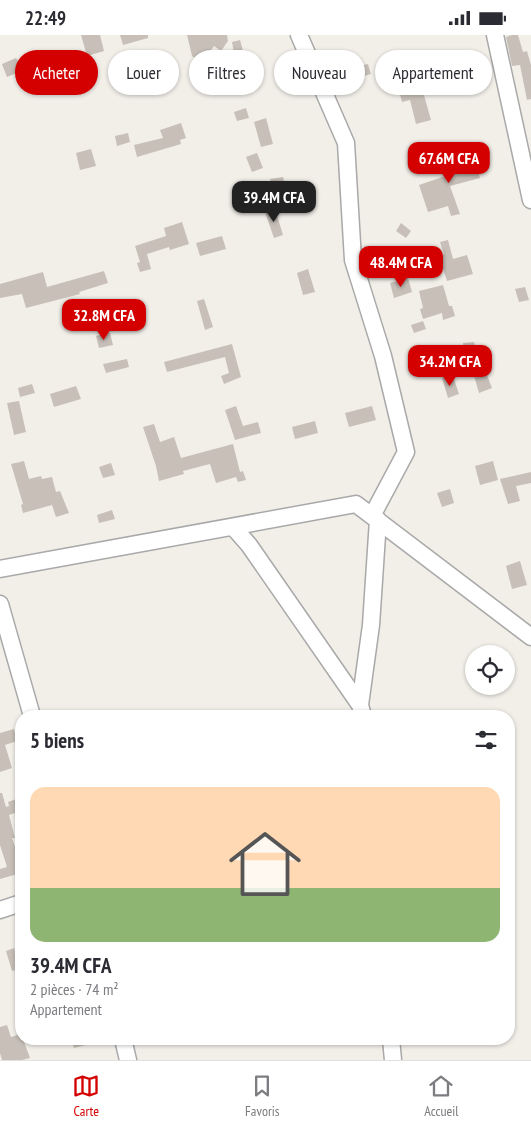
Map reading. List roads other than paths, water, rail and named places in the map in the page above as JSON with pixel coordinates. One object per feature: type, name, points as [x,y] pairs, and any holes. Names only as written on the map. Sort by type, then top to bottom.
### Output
[{"type":"street","points":[[299,35],[346,143],[353,260],[383,356],[406,451],[375,518],[371,625],[362,710]]},
{"type":"street","points":[[495,35],[531,200]]},
{"type":"street","points":[[0,569],[356,504],[531,637]]},
{"type":"street","points":[[234,527],[249,545],[361,710]]},
{"type":"street","points":[[0,604],[30,710]]},
{"type":"street","points":[[0,909],[15,905]]},
{"type":"street","points":[[124,1045],[128,1060]]},
{"type":"street","points":[[392,1045],[393,1060]]}]
